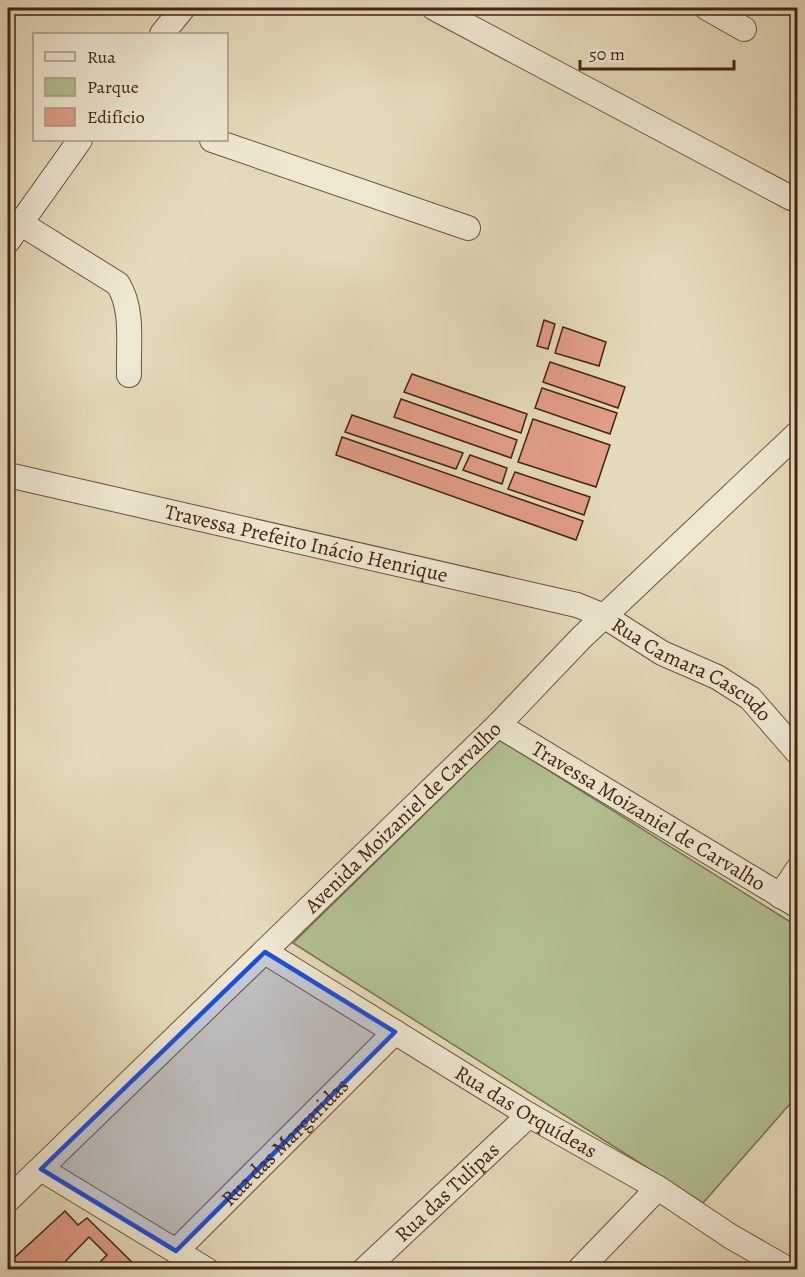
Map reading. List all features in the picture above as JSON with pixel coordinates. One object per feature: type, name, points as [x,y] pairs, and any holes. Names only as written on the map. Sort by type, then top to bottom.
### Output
[{"type":"street","points":[[163,33],[183,8]]},
{"type":"street","points":[[434,8],[791,198]]},
{"type":"street","points":[[707,8],[744,29]]},
{"type":"street","points":[[79,141],[14,232],[118,284],[125,295],[128,310],[129,375]]},
{"type":"street","points":[[215,141],[468,228]]},
{"type":"street","name":"Avenida Moizaniel de Carvalho","points":[[8,1200],[498,725],[604,616],[798,433]]},
{"type":"street","name":"Travessa Prefeito Inácio Henrique","points":[[8,475],[367,558],[560,599],[604,616]]},
{"type":"street","name":"Rua Camara Cascudo","points":[[604,616],[662,653],[717,677],[750,698],[798,753]]},
{"type":"street","name":"Travessa Moizaniel de Carvalho","points":[[498,725],[789,901]]},
{"type":"street","points":[[789,901],[798,870]]},
{"type":"street","name":"Rua das Orquídeas","points":[[266,952],[528,1115],[658,1188],[730,1236],[790,1269]]},
{"type":"street","name":"Rua das Margaridas","points":[[176,1251],[395,1032]]},
{"type":"street","name":"Rua das Tulipas","points":[[364,1269],[528,1115]]},
{"type":"street","points":[[41,1169],[207,1269]]},
{"type":"street","points":[[579,1269],[658,1188]]},
{"type":"street","points":[[790,1269],[798,1263]]},
{"type":"highlighted area","points":[[265,952],[395,1032],[176,1251],[41,1169]]},
{"type":"green space","points":[[500,740],[797,926],[797,1096],[703,1203],[293,943]]},
{"type":"building","points":[[544,320],[555,324],[548,349],[537,346]]},
{"type":"building","points":[[563,327],[606,342],[599,366],[555,353]]},
{"type":"building","points":[[550,362],[625,387],[618,408],[543,382]]},
{"type":"building","points":[[412,374],[527,414],[521,433],[404,392]]},
{"type":"building","points":[[542,388],[617,413],[610,434],[535,408]]},
{"type":"building","points":[[401,399],[517,440],[511,458],[394,417]]},
{"type":"building","points":[[352,415],[463,453],[456,469],[345,432]]},
{"type":"building","points":[[533,419],[610,445],[596,487],[518,462]]},
{"type":"building","points":[[342,437],[583,521],[576,540],[336,455]]},
{"type":"building","points":[[470,455],[507,468],[502,484],[463,470]]},
{"type":"building","points":[[515,472],[590,497],[584,515],[508,489]]},
{"type":"building","points":[[65,1211],[78,1225],[87,1218],[140,1270],[92,1270],[107,1255],[89,1237],[57,1270],[8,1270],[8,1253],[14,1258]]}]
